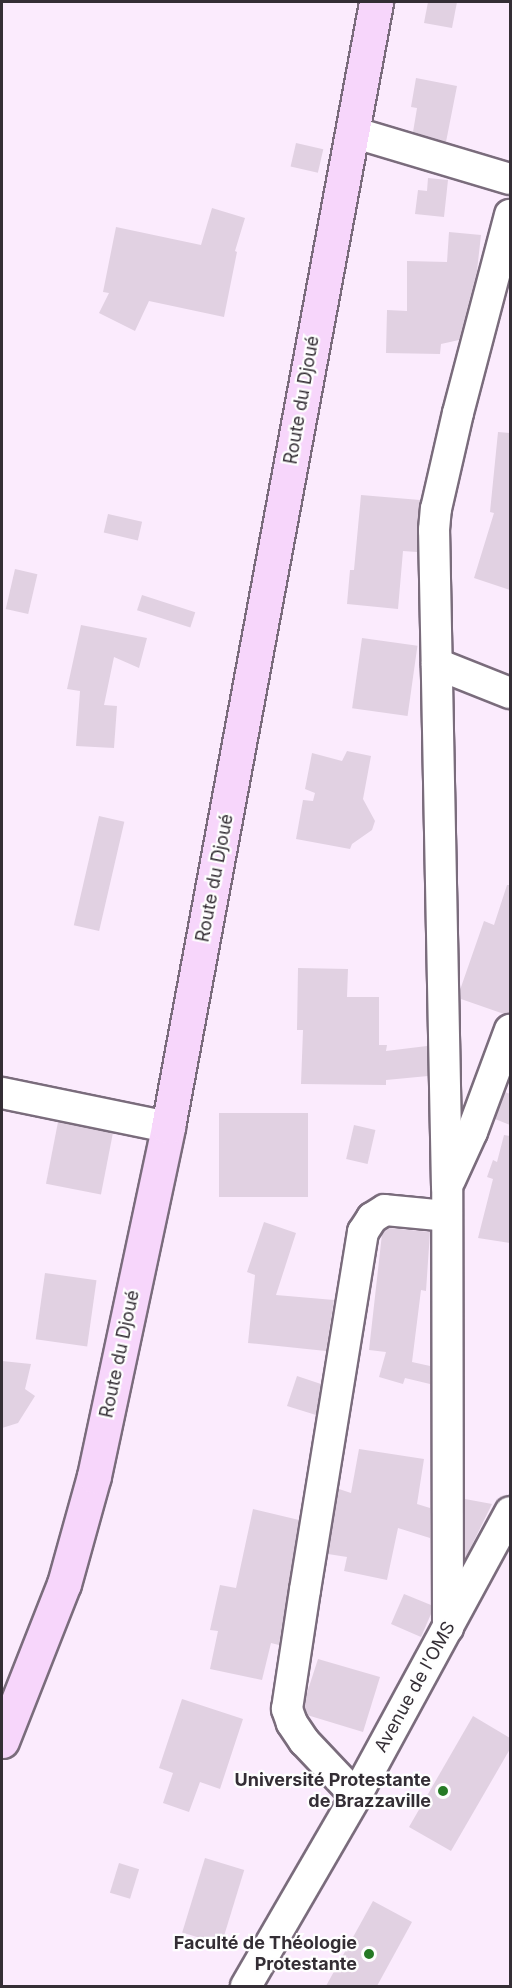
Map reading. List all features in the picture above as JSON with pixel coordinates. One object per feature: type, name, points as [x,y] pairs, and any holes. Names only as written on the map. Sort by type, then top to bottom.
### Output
[{"type":"main road","name":"Route du Djoué","points":[[2,1741],[64,1584],[94,1476],[168,1127],[376,2]]},
{"type":"street","points":[[352,132],[510,179]]},
{"type":"street","points":[[448,1628],[447,1202],[436,509],[458,413],[510,215]]},
{"type":"street","points":[[437,664],[510,693]]},
{"type":"street","points":[[447,1202],[510,1030]]},
{"type":"street","points":[[2,1093],[168,1127]]},
{"type":"street","points":[[356,1796],[304,1741],[291,1723],[287,1709],[307,1578],[363,1232],[372,1218],[385,1210],[447,1202]]},
{"type":"street","name":"Avenue de l'OMS","points":[[246,1986],[356,1796],[510,1512]]},
{"type":"building","points":[[428,2],[457,2],[452,28],[424,23]]},
{"type":"building","points":[[416,78],[457,86],[446,142],[413,132],[417,108],[411,107]]},
{"type":"building","points":[[296,143],[323,149],[318,173],[291,166]]},
{"type":"building","points":[[428,178],[448,180],[444,217],[415,214],[418,190],[427,191]]},
{"type":"building","points":[[212,208],[245,218],[235,251],[237,252],[224,317],[149,301],[135,331],[99,313],[109,293],[103,292],[116,227],[201,245]]},
{"type":"building","points":[[449,232],[481,235],[477,271],[459,340],[441,344],[440,354],[386,353],[387,310],[407,311],[407,261],[447,262]]},
{"type":"building","points":[[498,432],[510,433],[510,590],[474,578],[494,513],[490,512]]},
{"type":"building","points":[[361,495],[420,500],[417,552],[403,551],[398,609],[347,604],[350,570],[354,570]]},
{"type":"building","points":[[108,514],[142,522],[138,540],[104,533]]},
{"type":"building","points":[[15,569],[37,574],[28,614],[6,609]]},
{"type":"building","points":[[142,595],[195,612],[190,628],[137,610]]},
{"type":"building","points":[[81,625],[147,638],[139,668],[114,657],[104,705],[117,706],[114,748],[76,746],[80,691],[67,689]]},
{"type":"building","points":[[362,638],[417,646],[408,716],[352,708]]},
{"type":"building","points":[[347,751],[371,756],[363,799],[375,821],[372,830],[352,844],[350,849],[296,839],[303,800],[313,801],[315,793],[305,789],[312,753],[342,761]]},
{"type":"building","points":[[99,816],[124,822],[99,931],[74,925]]},
{"type":"building","points":[[507,885],[510,885],[510,1013],[504,1014],[461,999],[460,990],[484,921],[494,925]]},
{"type":"building","points":[[298,968],[348,969],[347,997],[379,997],[379,1045],[387,1045],[386,1051],[427,1046],[428,1076],[386,1080],[386,1085],[301,1084],[303,1030],[297,1030]]},
{"type":"building","points":[[505,1092],[510,1094],[510,1125],[495,1119]]},
{"type":"building","points":[[219,1113],[308,1113],[308,1197],[219,1197]]},
{"type":"building","points":[[58,1122],[113,1133],[101,1195],[46,1184]]},
{"type":"building","points":[[354,1125],[375,1130],[368,1164],[346,1159]]},
{"type":"building","points":[[504,1135],[510,1136],[510,1243],[478,1238],[493,1179],[487,1177],[493,1160],[497,1162]]},
{"type":"building","points":[[264,1222],[296,1233],[276,1295],[334,1300],[326,1351],[248,1343],[255,1275],[247,1272]]},
{"type":"building","points":[[389,1228],[430,1232],[426,1291],[421,1290],[412,1362],[430,1366],[430,1384],[405,1378],[403,1384],[379,1377],[386,1352],[369,1350],[382,1234]]},
{"type":"building","points":[[45,1273],[96,1280],[87,1347],[36,1339]]},
{"type":"building","points":[[2,1361],[31,1364],[25,1389],[35,1396],[18,1423],[2,1428]]},
{"type":"building","points":[[297,1376],[321,1384],[316,1415],[287,1406]]},
{"type":"building","points":[[359,1449],[424,1459],[417,1504],[430,1508],[430,1538],[398,1528],[387,1580],[344,1571],[347,1557],[328,1554],[339,1489],[351,1493]]},
{"type":"building","points":[[465,1499],[492,1504],[465,1559]]},
{"type":"building","points":[[253,1509],[299,1520],[279,1645],[271,1643],[262,1680],[210,1669],[218,1631],[210,1630],[220,1585],[236,1588]]},
{"type":"building","points":[[404,1594],[431,1605],[431,1614],[421,1637],[391,1624]]},
{"type":"building","points":[[318,1659],[380,1677],[363,1732],[307,1715],[306,1696]]},
{"type":"building","points":[[182,1699],[243,1719],[220,1789],[200,1782],[189,1812],[163,1803],[173,1773],[159,1768]]},
{"type":"building","points":[[473,1716],[510,1738],[510,1749],[451,1851],[409,1827]]},
{"type":"building","points":[[205,1858],[244,1870],[221,1945],[182,1933]]},
{"type":"building","points":[[119,1863],[139,1869],[130,1899],[110,1893]]},
{"type":"building","name":"Faculté de Théologie Protestante","points":[[373,1901],[412,1922],[377,1986],[326,1986]]},
{"type":"place","name":"Université Protestante de Brazzaville","points":[[443,1791]]},
{"type":"place","name":"Faculté de Théologie Protestante","points":[[369,1954]]}]
